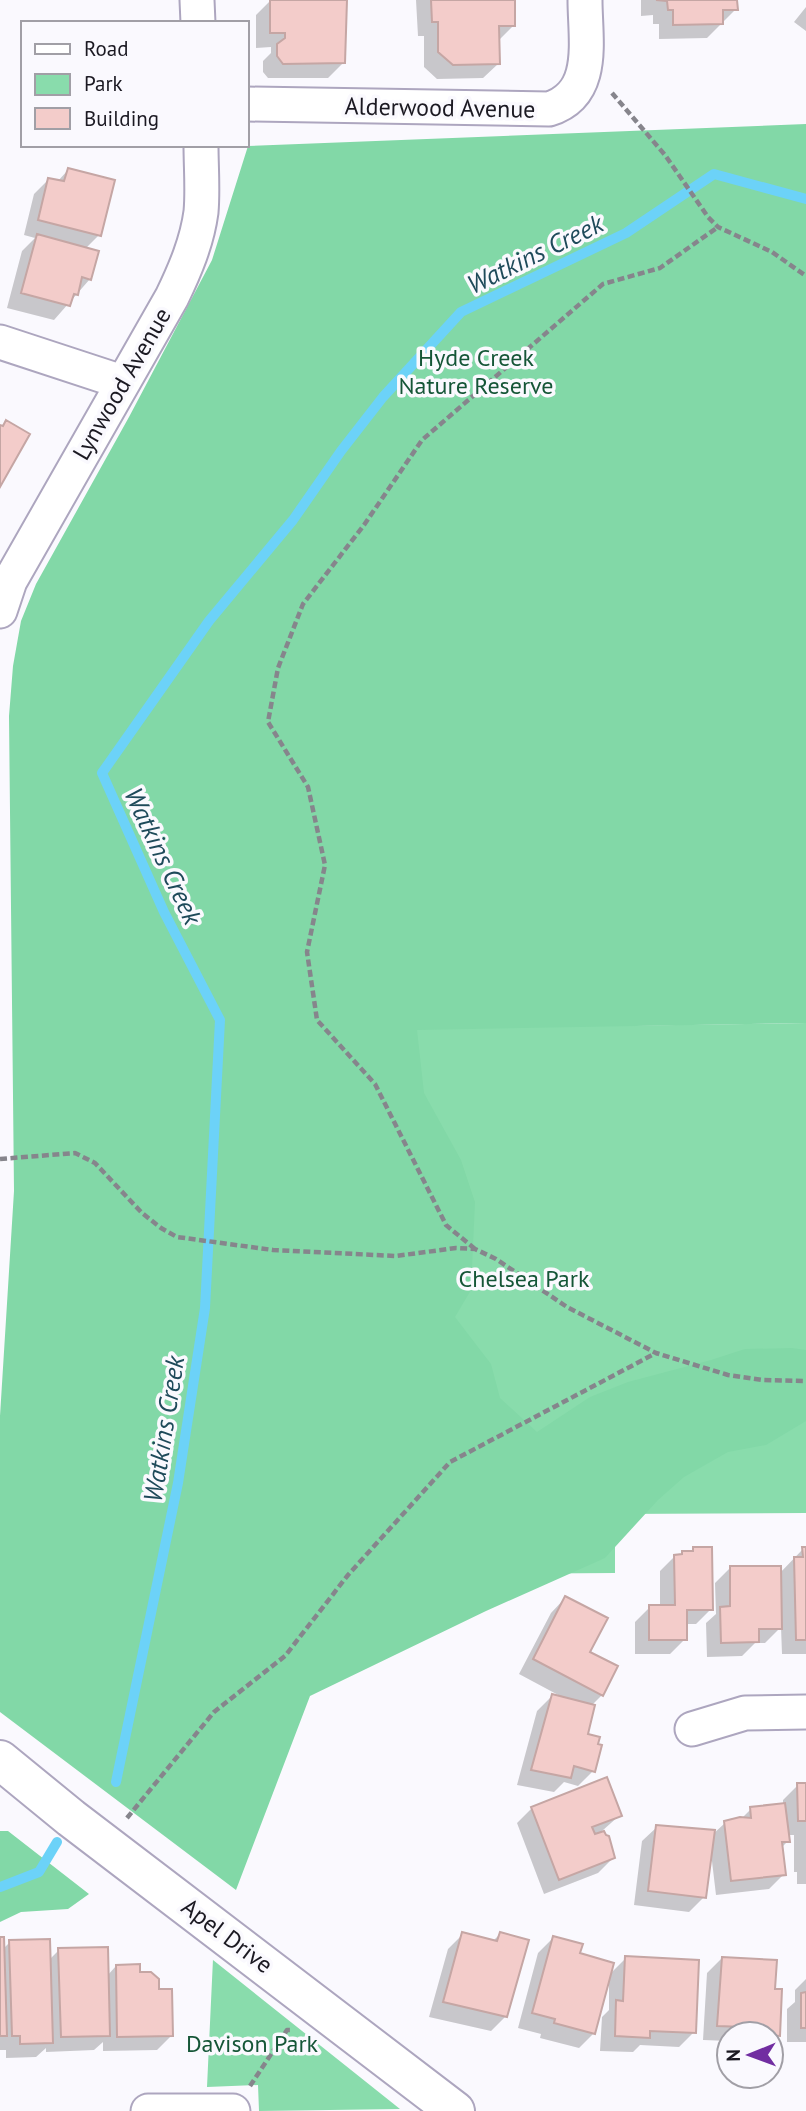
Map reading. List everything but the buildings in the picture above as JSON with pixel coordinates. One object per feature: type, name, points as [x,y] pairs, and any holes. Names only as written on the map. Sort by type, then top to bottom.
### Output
[{"type":"street","points":[[198,0],[198,21]]},
{"type":"street","name":"Alderwood Avenue","points":[[248,104],[550,110],[567,101],[582,82],[586,63],[585,0]]},
{"type":"street","name":"Lynwood Avenue","points":[[0,611],[10,581],[172,297],[193,247],[201,212],[201,147]]},
{"type":"street","points":[[0,342],[122,382]]},
{"type":"street","points":[[692,1729],[745,1713],[806,1712]]},
{"type":"street","name":"Apel Drive","points":[[0,1760],[455,2111]]},
{"type":"street","points":[[148,2111],[233,2110]]},
{"type":"path","points":[[586,63],[665,155],[708,217],[718,227],[772,251],[806,276]]},
{"type":"path","points":[[718,227],[660,268],[603,284],[422,440],[364,524],[303,604],[278,668],[268,722],[308,787],[325,865],[307,952],[317,1020],[375,1084],[446,1225],[475,1249],[496,1259],[567,1307],[656,1353],[728,1376],[806,1381]]},
{"type":"path","points":[[0,1159],[75,1153],[95,1163],[142,1213],[177,1237],[273,1250],[396,1256],[456,1248],[475,1249]]},
{"type":"path","points":[[106,1844],[214,1712],[285,1656],[348,1575],[450,1462],[656,1353]]},
{"type":"path","points":[[233,2110],[287,2030],[301,2028]]},
{"type":"green space","name":"Hyde Creek Nature Reserve","points":[[806,124],[806,1023],[417,1030],[424,1093],[461,1160],[475,1202],[471,1290],[455,1317],[491,1364],[500,1398],[537,1432],[590,1397],[628,1382],[745,1349],[792,1348],[806,1350],[806,1421],[766,1445],[728,1452],[684,1477],[658,1500],[605,1558],[486,1611],[310,1696],[236,1890],[0,1712],[0,1416],[14,1191],[9,716],[13,666],[21,621],[36,584],[212,260],[248,146]]},
{"type":"green space","name":"Chelsea Park","points":[[806,143],[606,1026],[806,1023],[806,1513],[615,1514],[615,1573],[278,1575],[264,1032]]},
{"type":"green space","points":[[0,1831],[8,1831],[89,1894],[68,1909],[21,1912],[0,1922]]},
{"type":"green space","name":"Davison Park","points":[[213,1959],[400,2109],[259,2111],[258,2085],[207,2087]]},
{"type":"waterway","name":"Watkins Creek","points":[[116,1782],[178,1483],[205,1308],[220,1020],[164,912],[102,773],[209,621],[293,520],[383,397],[461,312],[626,233],[714,174],[806,199]]},
{"type":"waterway","name":"Watkins Creek","points":[[0,1887],[39,1872],[57,1842]]}]
